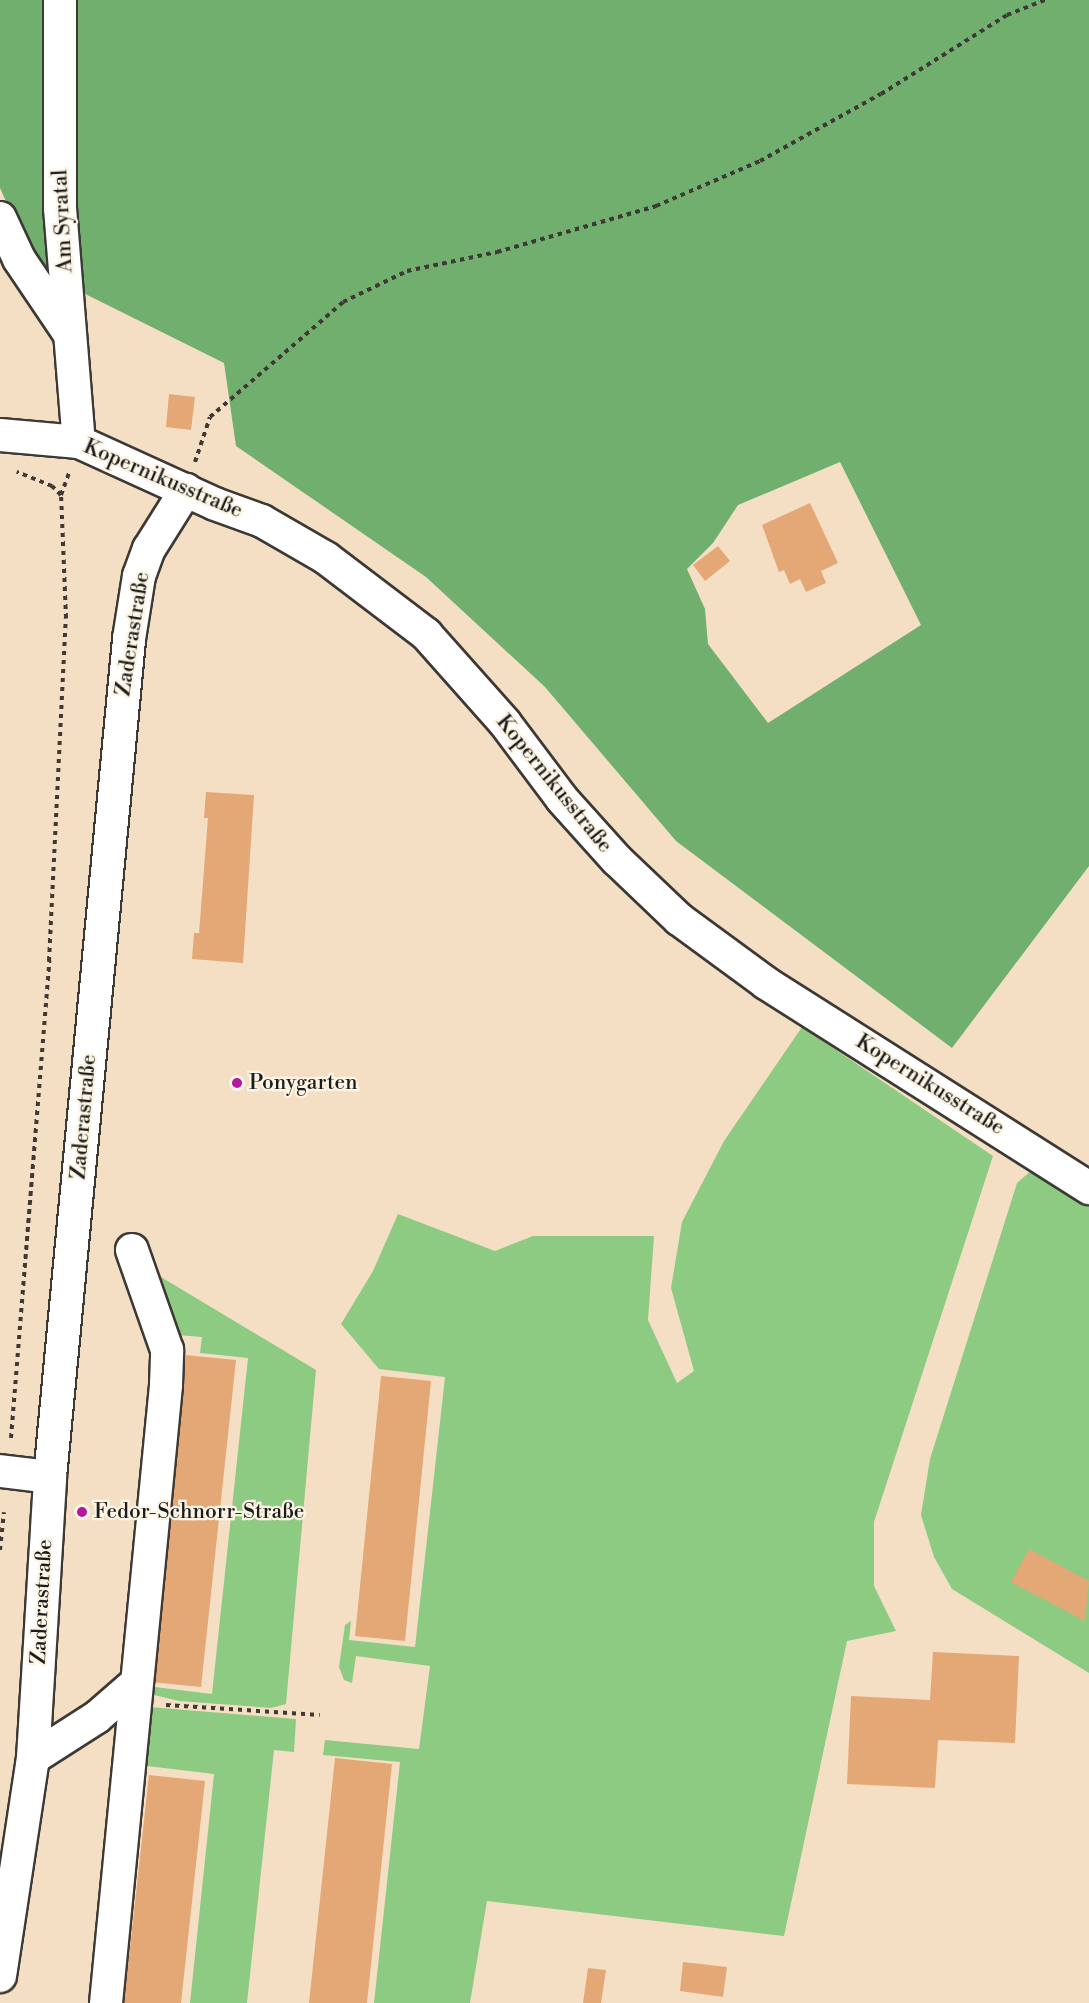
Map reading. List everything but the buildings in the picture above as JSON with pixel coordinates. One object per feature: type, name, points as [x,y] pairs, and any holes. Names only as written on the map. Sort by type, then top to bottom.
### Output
[{"type":"street","name":"Am Syratal","points":[[60,0],[60,208],[79,441]]},
{"type":"street","points":[[0,218],[19,259],[70,334]]},
{"type":"street","name":"Kopernikusstraße","points":[[0,435],[79,441],[186,490],[262,521],[326,558],[426,634],[505,723],[570,808],[679,919],[766,983],[1089,1188]]},
{"type":"street","name":"Zaderastraße","points":[[0,1976],[33,1758],[50,1477],[129,639],[139,576],[148,549],[186,490]]},
{"type":"street","points":[[106,2003],[133,1694],[167,1350],[132,1250]]},
{"type":"street","points":[[0,1471],[50,1477]]},
{"type":"street","points":[[33,1758],[133,1694]]},
{"type":"path","points":[[186,490],[210,417],[343,302],[407,271],[497,252],[656,206],[729,174],[880,94],[1007,15],[1045,0]]},
{"type":"path","points":[[8,470],[52,486],[61,495],[66,618],[50,961],[11,1437]]},
{"type":"path","points":[[0,1550],[4,1512]]},
{"type":"path","points":[[133,1694],[321,1715]]},
{"type":"green space","points":[[0,0],[1089,0],[1089,866],[952,1048],[676,841],[545,687],[426,577],[236,446],[224,363],[37,270],[0,188]],"holes":[[[840,462],[921,625],[768,723],[708,644],[705,609],[687,569],[713,543],[738,505]]]},
{"type":"green space","points":[[802,1027],[993,1156],[874,1522],[874,1586],[896,1631],[847,1641],[784,1936],[487,1901],[470,2003],[374,2003],[400,1762],[323,1755],[325,1740],[419,1749],[430,1666],[356,1656],[352,1683],[344,1680],[339,1667],[345,1625],[351,1621],[349,1640],[415,1647],[445,1377],[379,1369],[341,1324],[373,1271],[398,1214],[495,1251],[533,1236],[654,1236],[648,1320],[677,1383],[694,1371],[671,1288],[682,1222],[724,1141]]},
{"type":"green space","points":[[1032,1170],[1089,1205],[1089,1673],[952,1589],[934,1557],[921,1515],[930,1459],[1017,1183]]},
{"type":"green space","points":[[156,1274],[316,1370],[286,1704],[271,1708],[179,1701],[150,1694],[147,1686],[212,1694],[248,1358],[200,1353],[202,1337],[177,1335]]},
{"type":"green space","points":[[149,1707],[296,1719],[294,1752],[274,1750],[247,2003],[190,2003],[214,1774],[139,1765]]},
{"type":"place","name":"Ponygarten","points":[[237,1083]]},
{"type":"place","name":"Fedor-Schnorr-Straße","points":[[82,1512]]}]
